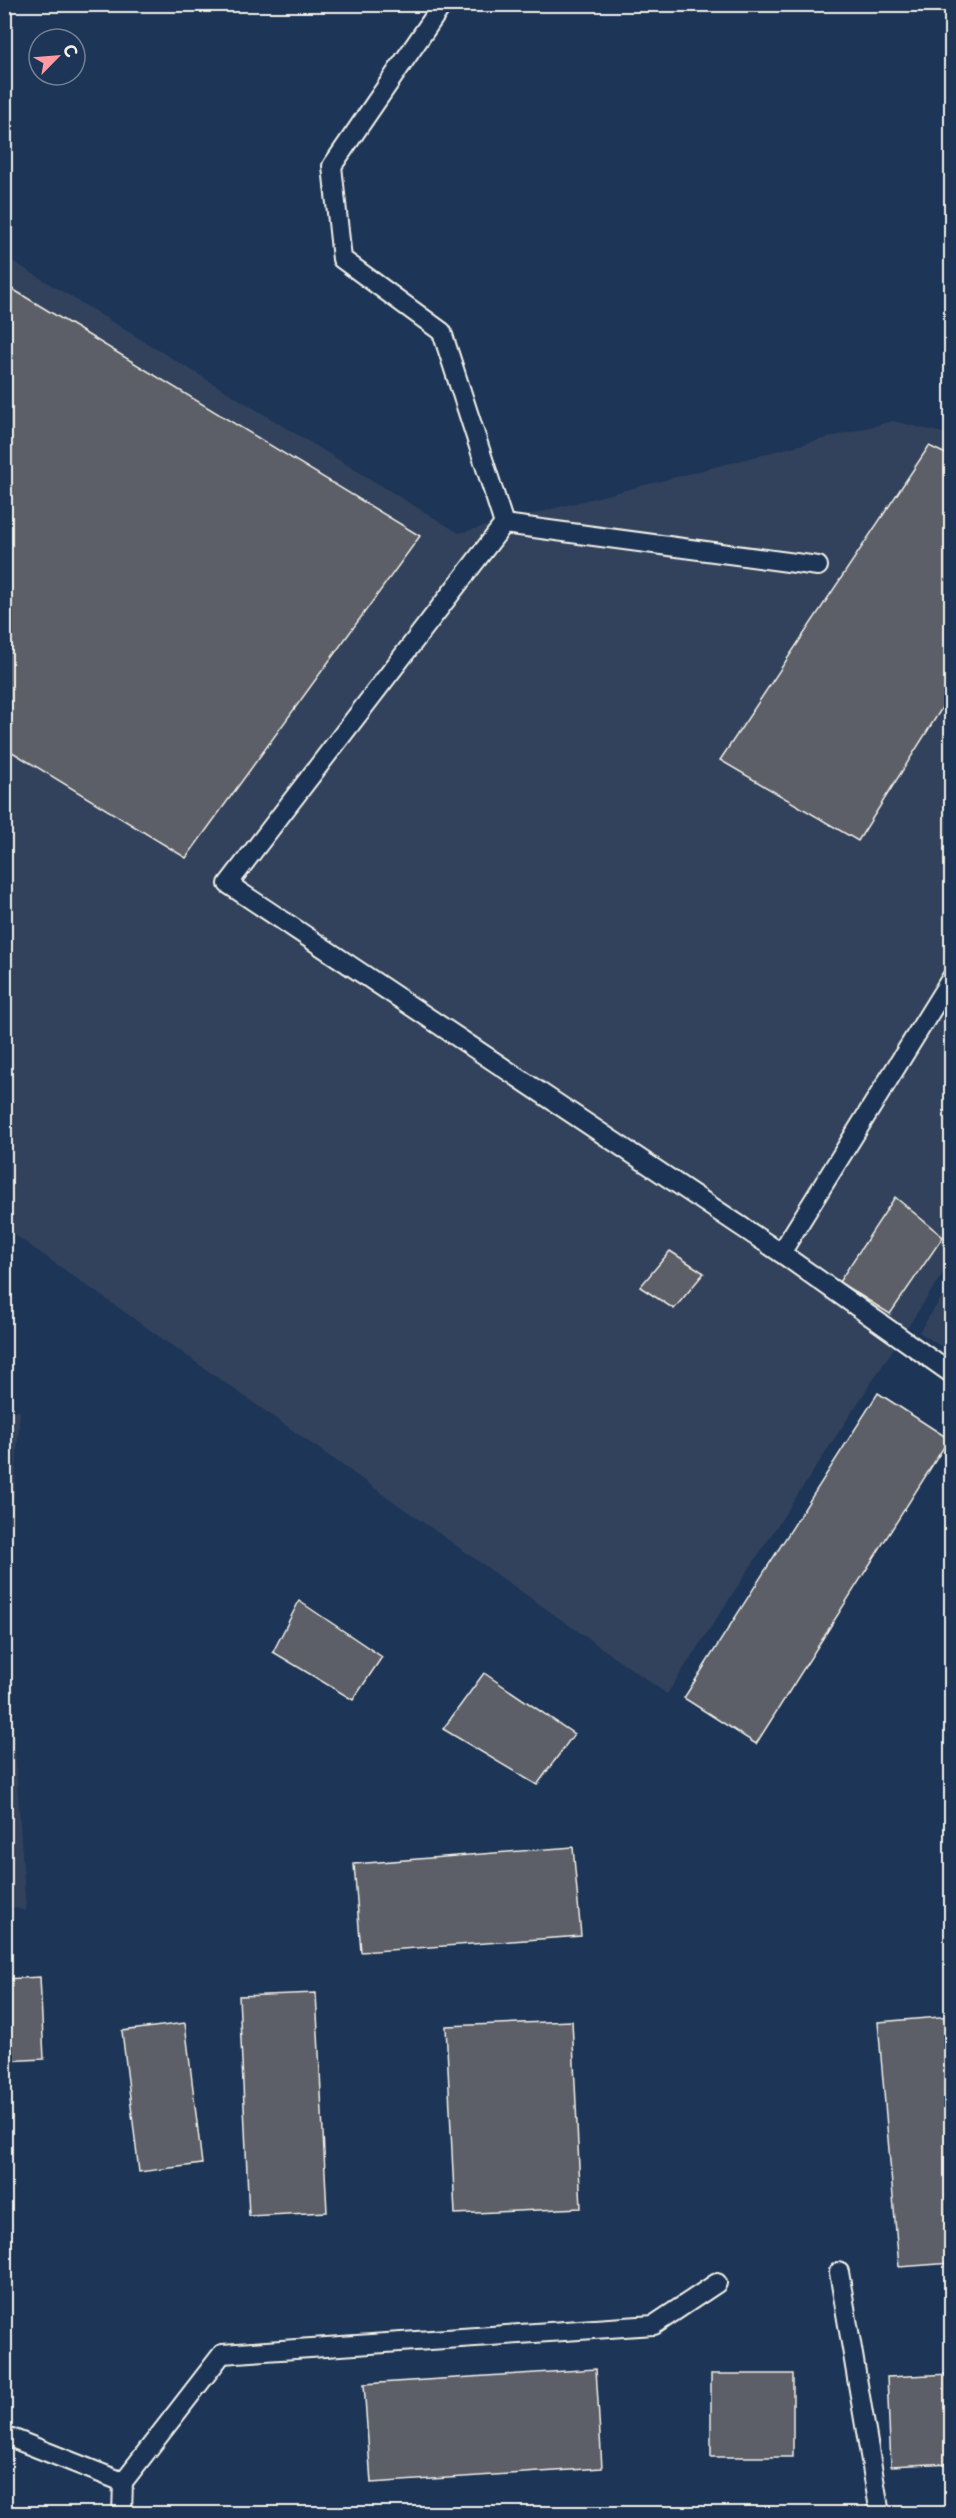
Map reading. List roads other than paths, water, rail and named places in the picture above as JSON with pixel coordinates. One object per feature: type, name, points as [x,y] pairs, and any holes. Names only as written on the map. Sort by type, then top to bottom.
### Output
[{"type":"lane","points":[[443,4],[332,166],[342,259],[442,332],[504,524]]},
{"type":"lane","points":[[504,524],[818,566]]},
{"type":"lane","points":[[504,524],[228,884],[781,1253],[951,1374]]},
{"type":"lane","points":[[781,1253],[951,976]]},
{"type":"lane","points":[[839,2272],[880,2514]]},
{"type":"lane","points":[[122,2514],[123,2482],[222,2354],[654,2325],[717,2283]]},
{"type":"lane","points":[[4,2435],[123,2482]]}]
